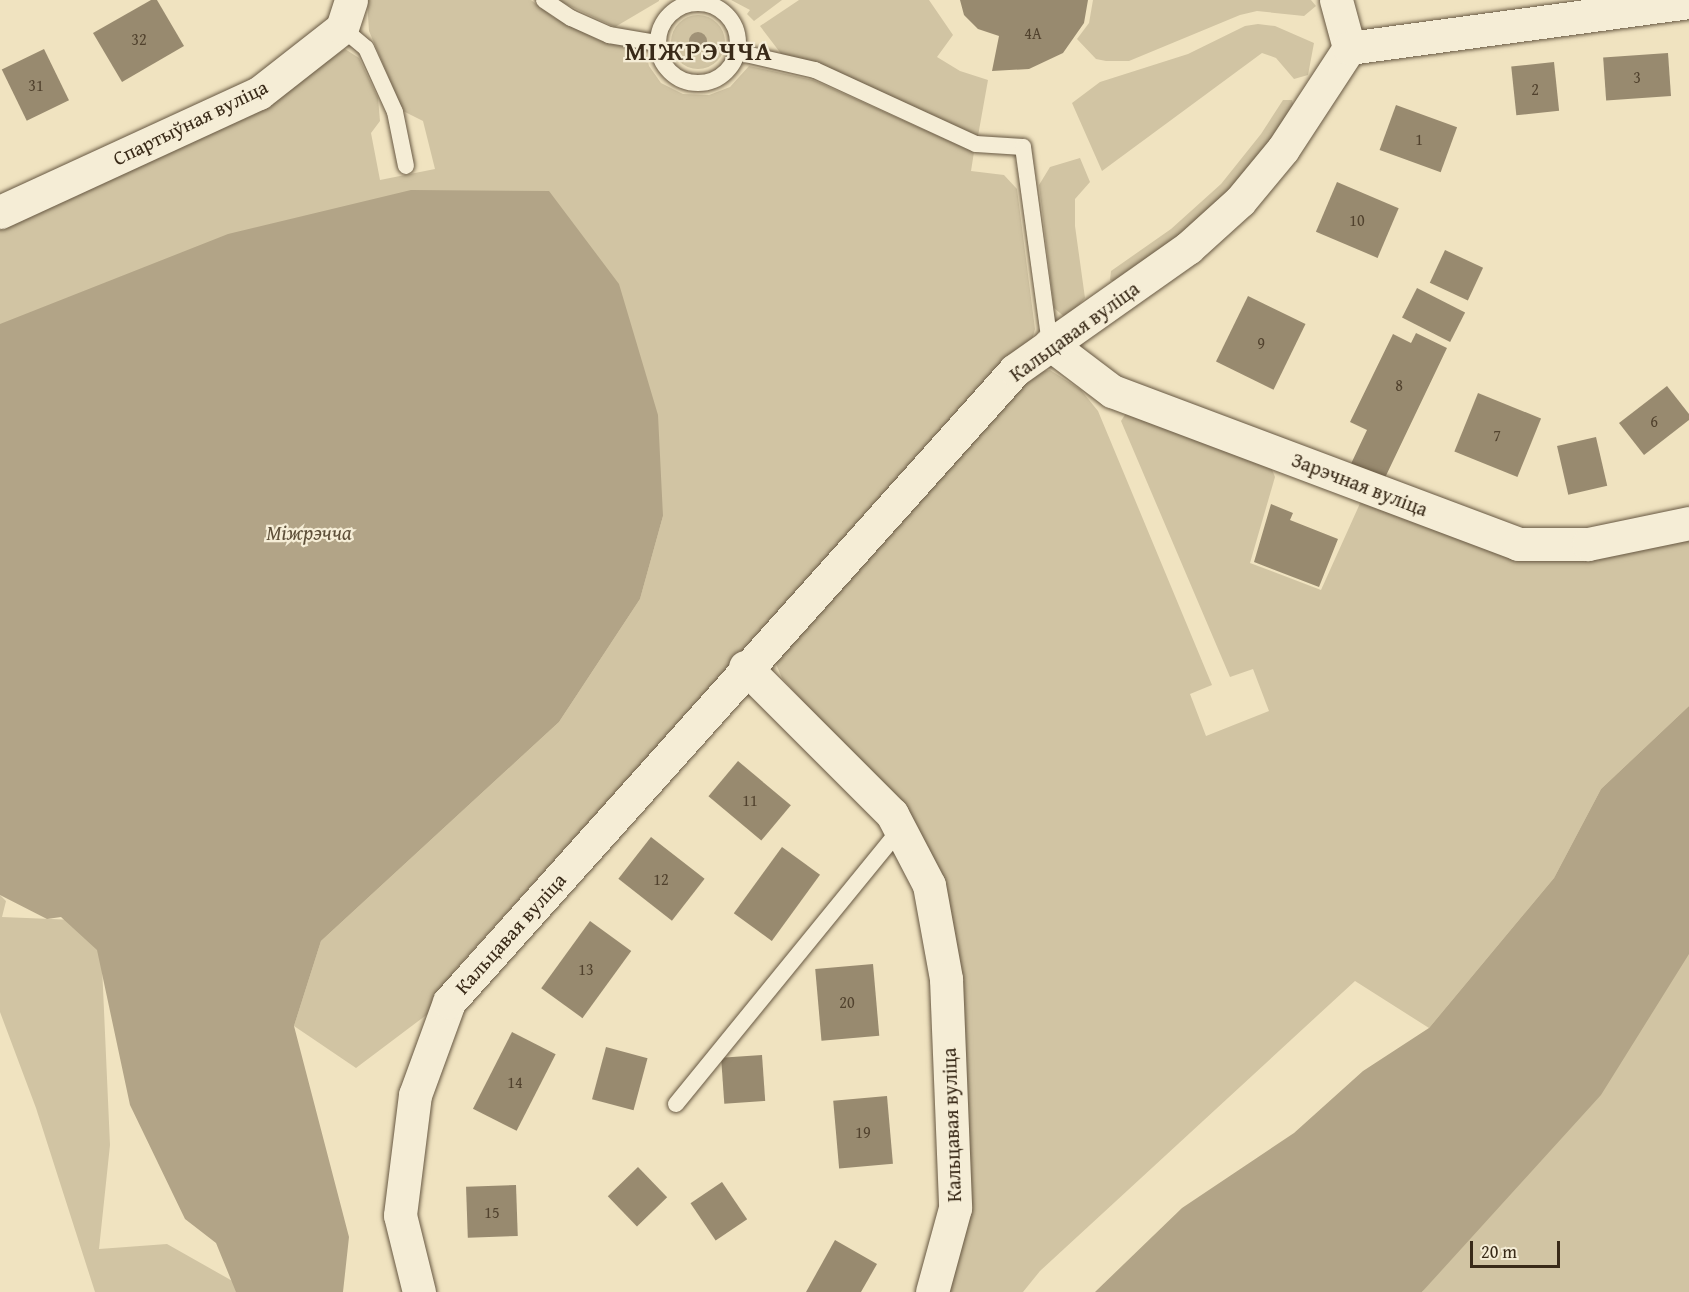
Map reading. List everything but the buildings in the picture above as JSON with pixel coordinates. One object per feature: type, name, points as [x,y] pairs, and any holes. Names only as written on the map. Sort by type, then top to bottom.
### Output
[{"type":"street","points":[[1335,3],[1349,48],[1689,2]]},
{"type":"street","name":"Спартыўная вуліца","points":[[0,212],[259,93],[347,14]]},
{"type":"street","name":"Кальцавая вуліца","points":[[419,1292],[400,1215],[415,1095],[449,1002],[745,667],[1015,370],[1188,248],[1240,201],[1283,149],[1349,48]]},
{"type":"street","name":"Зарэчная вуліца","points":[[1050,344],[1112,391],[1518,544],[1588,544],[1689,523]]},
{"type":"street","name":"Кальцавая вуліца","points":[[745,667],[892,814],[929,885],[946,980],[954,1208],[932,1292]]},
{"type":"lane","points":[[544,0],[572,18],[609,35],[657,43]]},
{"type":"lane","points":[[689,3],[705,3],[720,9],[731,20],[737,35],[737,52],[721,76],[690,82],[676,76],[664,65],[657,43],[662,24],[675,9],[689,3]]},
{"type":"lane","points":[[347,14],[366,48],[395,112],[406,166]]},
{"type":"lane","points":[[737,52],[815,70],[976,144],[1023,147],[1050,344]]},
{"type":"lane","points":[[676,1104],[901,828]]},
{"type":"shaded area","points":[[367,0],[531,0],[553,17],[601,41],[645,49],[649,66],[661,83],[683,94],[709,95],[730,87],[749,66],[813,80],[974,152],[971,171],[1004,175],[1017,189],[1035,329],[1032,340],[741,653],[455,970],[429,1013],[356,1068],[294,1026],[321,941],[559,722],[640,599],[663,516],[0,457],[0,223],[258,109],[345,49],[359,58],[378,98],[380,121],[371,133],[380,180],[435,169],[423,121],[403,111],[369,31]]},
{"type":"shaded area","points":[[557,0],[659,0],[659,1],[615,27]]},
{"type":"shaded area","points":[[731,0],[782,0],[754,21],[747,14],[750,10]]},
{"type":"shaded area","points":[[799,0],[929,0],[953,35],[937,57],[960,71],[988,80],[978,136],[820,64],[782,55],[760,26]]},
{"type":"shaded area","points":[[1093,0],[1311,0],[1316,6],[1304,16],[1257,11],[1240,15],[1129,61],[1106,61],[1096,59],[1077,39],[1089,23]]},
{"type":"shaded area","points":[[698,15],[708,17],[717,23],[723,32],[725,42],[723,52],[717,61],[708,67],[698,69],[688,67],[679,61],[673,52],[671,42],[673,32],[679,23],[688,17]]},
{"type":"shaded area","points":[[1258,24],[1275,26],[1314,43],[1308,75],[1294,79],[1276,58],[1262,53],[1102,171],[1072,103],[1100,82],[1188,54],[1245,26]]},
{"type":"shaded area","points":[[1283,100],[1292,100],[1294,108],[1230,195],[1181,238],[1114,282],[1110,280],[1111,271],[1171,229],[1221,184],[1261,134]]},
{"type":"shaded area","points":[[1080,158],[1090,182],[1075,199],[1075,226],[1085,298],[1066,318],[1054,308],[1039,185],[1050,167]]},
{"type":"shaded area","points":[[1050,370],[1081,390],[1098,411],[1212,685],[1190,694],[1206,736],[1269,711],[1253,669],[1230,677],[1121,421],[1128,410],[1269,462],[1275,477],[1250,563],[1321,590],[1362,499],[1515,554],[1689,534],[1689,706],[1601,789],[1554,878],[1429,1028],[1355,981],[1040,1271],[1023,1292],[945,1292],[954,979],[901,811],[782,678],[776,664],[779,647],[1025,374]]},
{"type":"shaded area","points":[[0,895],[6,901],[2,917],[100,921],[110,1145],[99,1249],[167,1244],[236,1283],[242,1292],[95,1292],[36,1108],[0,1012]]},
{"type":"shaded area","points":[[1689,940],[1689,1292],[1422,1292]]},
{"type":"water","name":"Міжрэчча","points":[[411,190],[549,191],[619,284],[658,415],[663,516],[640,599],[559,722],[321,941],[294,1026],[349,1237],[343,1292],[236,1292],[216,1243],[185,1219],[130,1105],[97,950],[61,917],[47,919],[0,895],[0,324],[228,234]]},
{"type":"water","points":[[1689,706],[1689,954],[1601,1095],[1422,1292],[1095,1292],[1182,1208],[1294,1133],[1363,1071],[1429,1028],[1554,878],[1601,789]]},
{"type":"district","name":"МІЖРЭЧЧА","points":[[699,51]]}]
